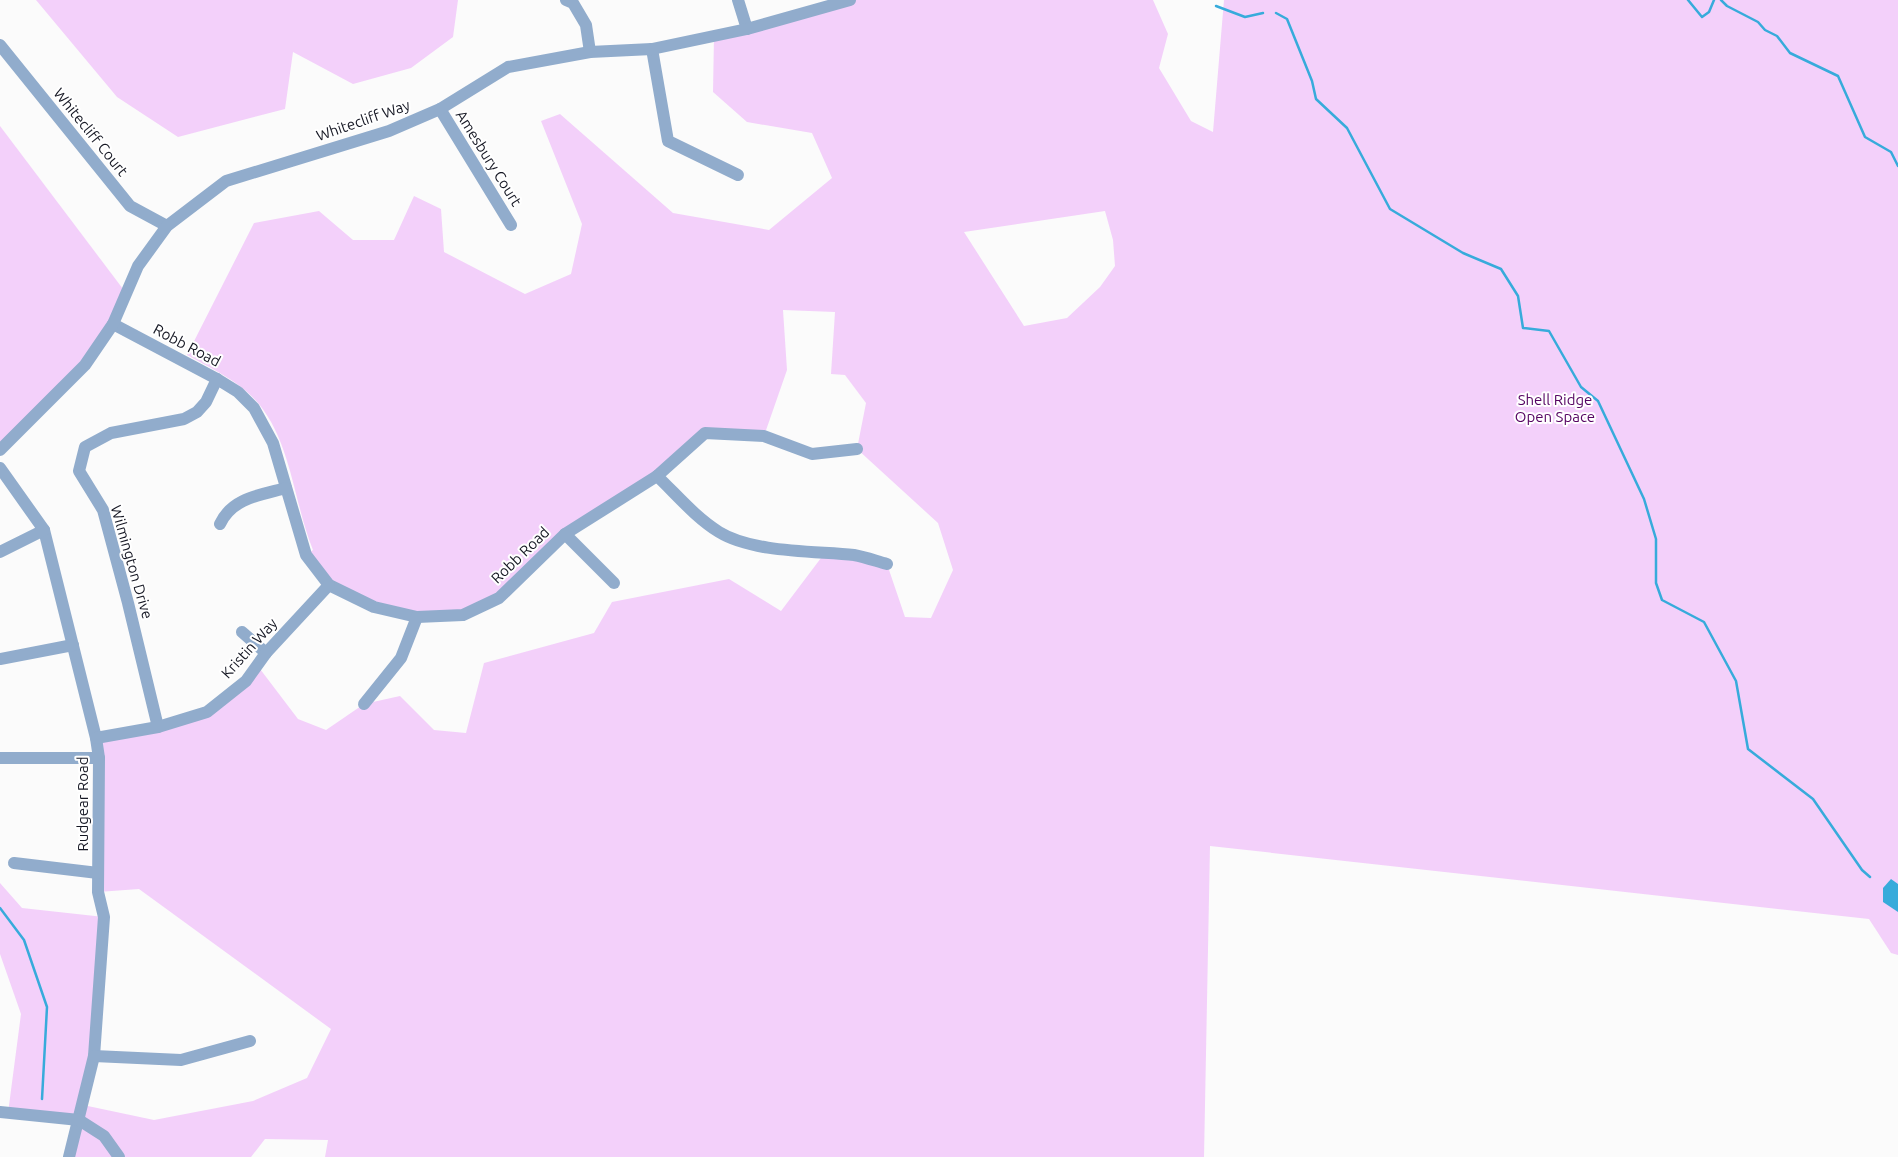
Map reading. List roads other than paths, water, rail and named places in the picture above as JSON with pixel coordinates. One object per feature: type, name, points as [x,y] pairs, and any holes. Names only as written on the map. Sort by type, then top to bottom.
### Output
[{"type":"street","points":[[566,0],[573,3],[586,25],[590,52]]},
{"type":"street","points":[[738,0],[747,29]]},
{"type":"street","name":"Whitecliff Way","points":[[0,450],[85,365],[113,324],[138,266],[167,226],[226,181],[389,131],[440,109],[508,67],[590,52],[652,49],[747,29],[844,1]]},
{"type":"street","name":"Whitecliff Court","points":[[0,45],[130,206],[167,226]]},
{"type":"street","points":[[652,49],[668,141],[738,176]]},
{"type":"street","name":"Amesbury Court","points":[[440,109],[511,225]]},
{"type":"street","name":"Robb Road","points":[[113,324],[217,379],[238,392],[254,408],[274,443],[306,555],[329,586],[374,607],[417,617],[463,615],[500,598],[565,534],[657,476],[706,432],[764,436],[812,454],[857,449]]},
{"type":"street","name":"Wilmington Drive","points":[[158,727],[103,510],[79,471],[85,447],[111,433],[184,419],[197,412],[206,402],[217,379]]},
{"type":"street","name":"Rudgear Road","points":[[0,468],[44,530],[96,738],[99,758],[98,892],[104,918],[94,1056],[69,1157]]},
{"type":"street","points":[[657,476],[700,518],[721,533],[748,542],[786,549],[854,555],[887,564]]},
{"type":"street","points":[[220,524],[225,512],[238,502],[286,488]]},
{"type":"street","points":[[0,552],[44,530]]},
{"type":"street","points":[[565,534],[614,583]]},
{"type":"street","name":"Kristin Way","points":[[96,738],[158,727],[207,712],[246,681],[266,653],[329,586]]},
{"type":"street","points":[[364,704],[401,658],[417,617]]},
{"type":"street","points":[[242,632],[266,653]]},
{"type":"street","points":[[0,659],[73,645]]},
{"type":"street","points":[[0,758],[99,758]]},
{"type":"street","points":[[14,863],[98,873]]},
{"type":"street","points":[[94,1056],[181,1060],[250,1041]]},
{"type":"street","points":[[0,1112],[79,1120],[104,1136],[119,1157]]},
{"type":"water","points":[[1891,879],[1898,884],[1898,912],[1883,902],[1883,888]]},
{"type":"waterway","points":[[1688,0],[1702,17],[1709,12],[1714,0]]},
{"type":"waterway","points":[[1721,0],[1727,6],[1758,22],[1765,30],[1777,36],[1790,53],[1838,76],[1865,137],[1891,152],[1898,166]]},
{"type":"waterway","points":[[1216,6],[1245,17],[1263,13]]},
{"type":"waterway","points":[[1276,13],[1287,19],[1312,81],[1316,99],[1347,128],[1390,209],[1463,253],[1501,269],[1518,296],[1523,328],[1549,331],[1581,387],[1598,401],[1644,499],[1656,539],[1656,583],[1662,600],[1704,622],[1736,681],[1748,749],[1813,799],[1862,870],[1870,877]]},
{"type":"waterway","points":[[0,908],[24,940],[47,1007],[42,1099]]},
{"type":"park label","name":"Shell Ridge Open Space","points":[[1555,408]]}]
